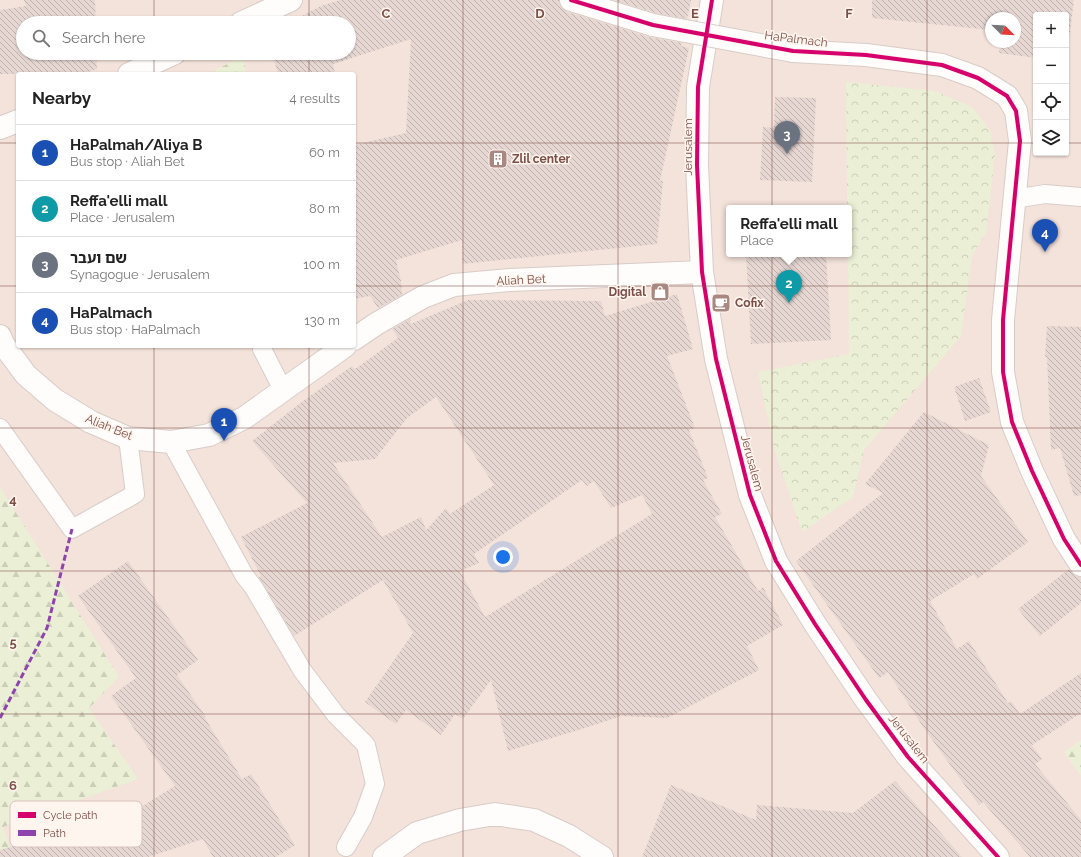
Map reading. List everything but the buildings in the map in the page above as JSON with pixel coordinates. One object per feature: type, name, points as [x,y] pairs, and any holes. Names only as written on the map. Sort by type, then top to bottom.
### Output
[{"type":"street","points":[[256,16],[291,0]]},
{"type":"street","name":"HaPalmach","points":[[571,0],[653,25],[793,50],[866,55],[942,65],[978,78],[1007,96],[1016,111],[1020,141],[1003,320],[1003,372],[1012,422],[1032,471],[1064,539],[1081,565]]},
{"type":"street","name":"Jerusalem","points":[[712,0],[698,87],[697,165],[702,272],[716,359],[750,495],[776,561],[823,637],[866,700],[908,757],[998,857]]},
{"type":"street","points":[[133,72],[160,60]]},
{"type":"street","points":[[0,128],[16,122]]},
{"type":"street","name":"Aliah Bet","points":[[356,338],[376,324],[423,297],[454,285],[510,280],[702,272]]},
{"type":"street","name":"Aliah Bet","points":[[1,342],[26,375],[55,400],[92,422],[128,438],[171,442],[209,435],[244,418],[342,348]]},
{"type":"street","points":[[384,857],[417,833],[460,820],[495,814],[534,820],[569,836],[602,857]]},
{"type":"lane","points":[[1014,199],[1045,194],[1081,197]]},
{"type":"lane","points":[[262,349],[283,390]]},
{"type":"lane","points":[[0,428],[72,529],[135,494],[128,438]]},
{"type":"lane","points":[[171,442],[244,574],[254,588],[302,670],[336,716],[366,745],[375,784],[363,817],[346,847]]},
{"type":"shaded area","points":[[0,0],[1081,0],[1081,857],[0,857]]},
{"type":"green space","points":[[235,60],[244,60],[246,72],[212,72]]},
{"type":"green space","points":[[846,82],[935,91],[972,107],[990,130],[995,155],[986,232],[972,256],[961,336],[864,450],[853,497],[802,532],[774,448],[758,372],[849,354],[848,257],[852,257],[852,205],[847,205]]},
{"type":"green space","points":[[0,487],[119,677],[89,708],[138,779],[76,801],[10,801],[10,825],[3,827],[13,857],[0,857]]},
{"type":"green space","points":[[1081,740],[1081,776],[1064,752]]},
{"type":"marked path","points":[[0,718],[47,628],[72,529]]},
{"type":"cycle path","points":[[571,0],[653,25],[793,51],[866,55],[942,65],[978,78],[1007,96],[1016,111],[1020,141],[1003,320],[1003,372],[1012,422],[1032,471],[1064,539],[1081,565]]},
{"type":"cycle path","points":[[712,0],[698,87],[697,165],[702,272],[716,359],[750,495],[776,561],[815,624],[866,700],[908,757],[998,857]]},
{"type":"place","name":"שם ועבר","points":[[787,154]]},
{"type":"place","name":"Zlil center","points":[[498,159]]},
{"type":"place","name":"HaPalmach","points":[[1045,252]]},
{"type":"place","name":"Digital","points":[[660,292]]},
{"type":"place","name":"Cofix","points":[[721,303]]},
{"type":"place","name":"Reffa'elli mall","points":[[789,303]]},
{"type":"place","name":"HaPalmah/Aliya B","points":[[224,441]]}]
